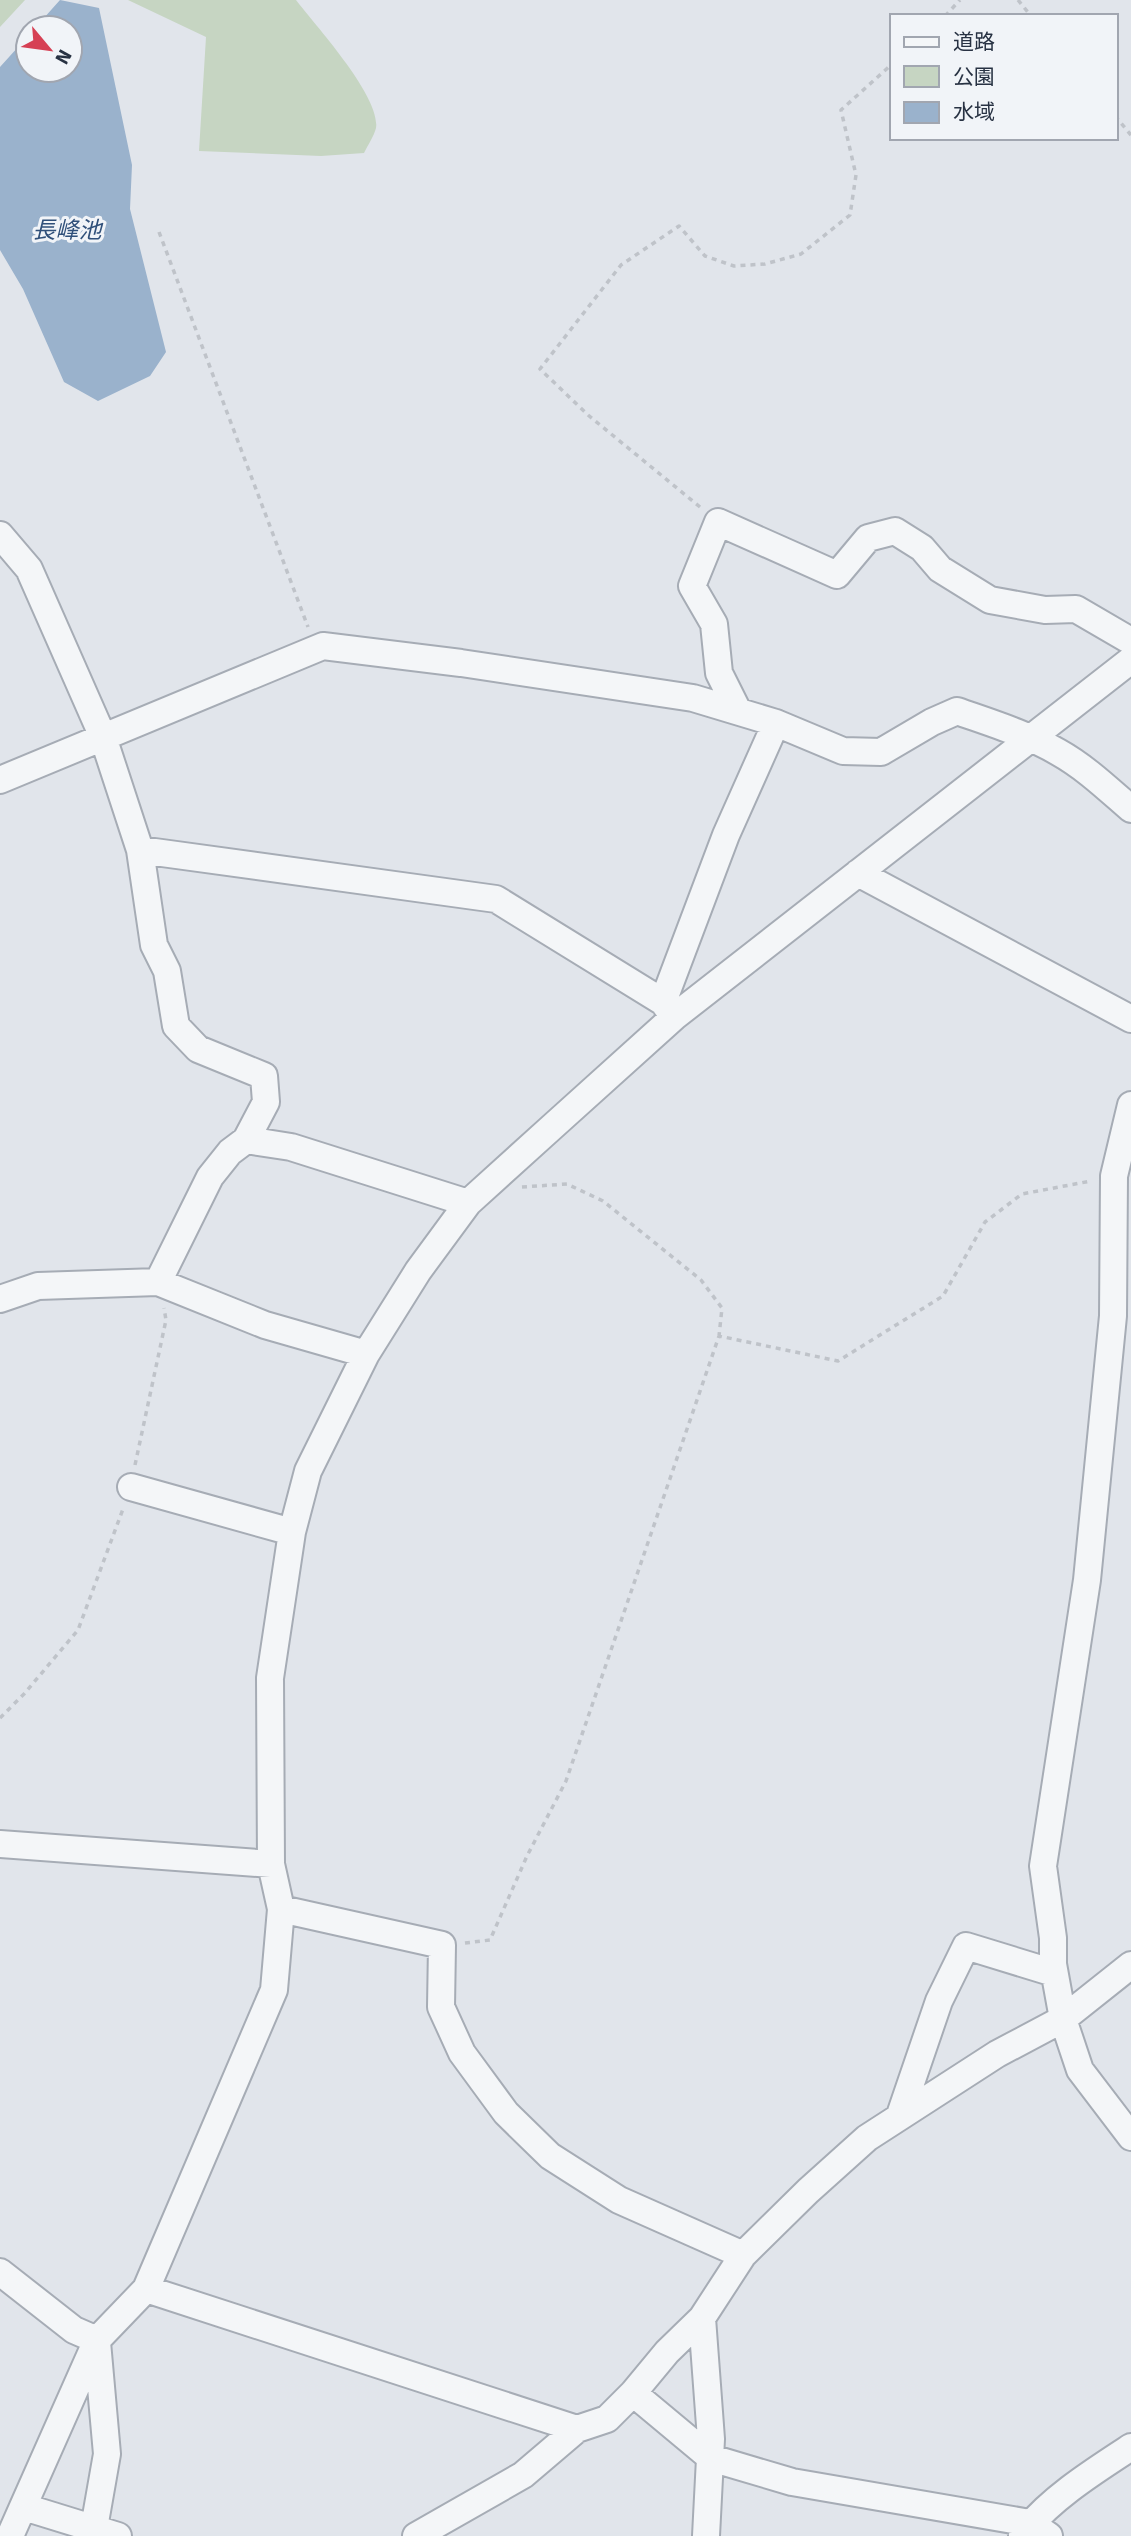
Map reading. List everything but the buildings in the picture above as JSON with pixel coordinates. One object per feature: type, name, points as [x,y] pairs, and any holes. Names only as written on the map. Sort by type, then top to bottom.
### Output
[{"type":"street","points":[[738,711],[719,673],[714,624],[692,586],[718,522],[837,575],[868,538],[895,531],[922,548],[940,569],[990,600],[1045,610],[1076,608],[1131,641]]},
{"type":"street","points":[[0,535],[29,569],[103,737],[140,850],[154,945],[167,971],[176,1026],[198,1049],[264,1076],[266,1102],[246,1140],[230,1152],[210,1177],[158,1282]]},
{"type":"street","points":[[0,780],[323,646],[461,663],[693,698],[776,723],[843,751],[881,752],[932,722],[957,711],[1032,738],[1060,752],[1098,779],[1131,810]]},
{"type":"street","points":[[10,2536],[97,2340],[146,2289],[274,1990],[281,1909],[271,1864],[270,1678],[292,1532],[307,1471],[366,1354],[418,1272],[477,1195],[668,1010],[858,873],[1131,660]]},
{"type":"street","points":[[668,1010],[726,835],[776,723]]},
{"type":"street","points":[[140,850],[496,899],[668,1010]]},
{"type":"street","points":[[858,873],[1131,1019]]},
{"type":"street","points":[[1131,1105],[1114,1176],[1113,1316],[1087,1580],[1043,1866],[1053,1938],[1054,1973],[1063,2018],[1080,2070],[1131,2137]]},
{"type":"street","points":[[246,1140],[291,1147],[477,1195]]},
{"type":"street","points":[[0,1299],[38,1286],[158,1282],[265,1325],[366,1354]]},
{"type":"street","points":[[131,1487],[292,1532]]},
{"type":"street","points":[[0,1844],[271,1864]]},
{"type":"street","points":[[281,1909],[442,1945],[441,2007],[462,2053],[506,2113],[550,2156],[619,2200],[744,2255]]},
{"type":"street","points":[[900,2115],[939,2001],[966,1946],[1054,1973]]},
{"type":"street","points":[[416,2536],[523,2475],[577,2429],[607,2419],[667,2352],[702,2318],[744,2255],[867,2138],[997,2054],[1063,2018],[1131,1965]]},
{"type":"street","points":[[0,2272],[74,2330],[97,2340]]},
{"type":"street","points":[[146,2289],[577,2429]]},
{"type":"street","points":[[702,2318],[711,2458],[706,2536]]},
{"type":"street","points":[[24,2507],[106,2532],[107,2454],[97,2340]]},
{"type":"street","points":[[633,2393],[711,2458],[792,2482],[1033,2532],[1091,2473],[1131,2447]]},
{"type":"path","points":[[947,14],[960,0]]},
{"type":"path","points":[[1018,0],[1029,14]]},
{"type":"path","points":[[718,522],[588,415],[540,369],[621,265],[679,226],[705,256],[734,266],[765,264],[801,254],[850,215],[856,176],[841,110],[890,66]]},
{"type":"path","points":[[1117,118],[1131,135]]},
{"type":"path","points":[[159,232],[316,649]]},
{"type":"path","points":[[719,1336],[838,1361],[943,1296],[985,1222],[1022,1194],[1114,1176]]},
{"type":"path","points":[[442,1945],[490,1940],[527,1856],[566,1781],[719,1336],[722,1308],[701,1279],[603,1201],[566,1184],[508,1188],[477,1195]]},
{"type":"path","points":[[0,1718],[78,1630],[131,1487],[166,1320],[158,1282]]},
{"type":"green space","points":[[0,0],[25,0],[0,27]]},
{"type":"green space","points":[[128,0],[296,0],[345,62],[368,99],[375,115],[376,128],[364,153],[321,156],[199,151],[206,37]]},
{"type":"water","name":"長峰池","points":[[60,0],[99,8],[132,165],[130,209],[166,352],[150,376],[98,401],[64,382],[23,289],[0,250],[0,67],[14,52],[14,84],[84,84],[84,14],[48,14]]}]
